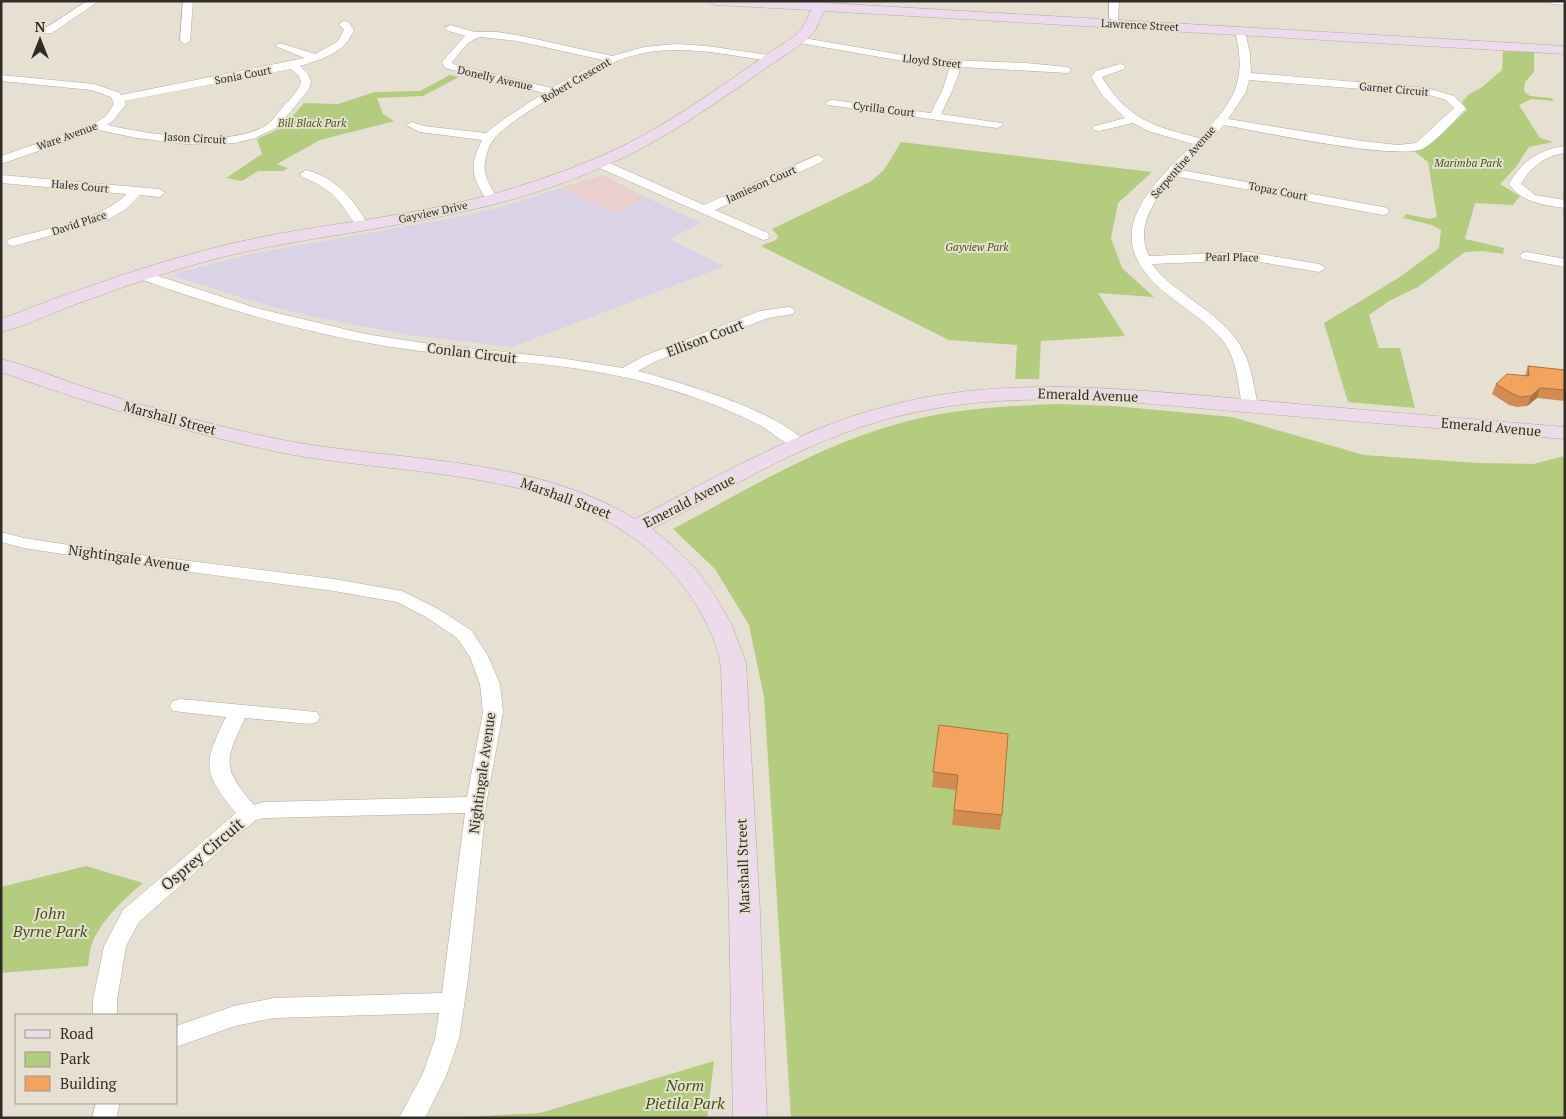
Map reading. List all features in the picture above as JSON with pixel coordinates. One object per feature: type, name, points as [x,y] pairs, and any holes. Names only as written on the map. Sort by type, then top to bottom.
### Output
[{"type":"street","points":[[48,31],[94,1]]},
{"type":"street","points":[[185,41],[188,1]]},
{"type":"street","name":"Lawrence Street","points":[[715,1],[1565,44]]},
{"type":"street","name":"Lawrence Street","points":[[804,1],[820,5]]},
{"type":"street","points":[[1113,21],[1114,1]]},
{"type":"street","points":[[1552,1],[1565,2]]},
{"type":"street","name":"Gayview Drive","points":[[1,326],[140,274],[240,247],[428,214],[492,199],[554,180],[599,163],[678,121],[798,40],[808,31],[820,5]]},
{"type":"street","name":"Sonia Court","points":[[118,99],[293,65],[317,58],[340,44],[346,38],[349,30],[344,24]]},
{"type":"street","points":[[450,28],[473,35],[502,35],[612,59]]},
{"type":"street","name":"Lawrence Street","points":[[1240,28],[1565,50]]},
{"type":"street","name":"Serpentine Avenue","points":[[1240,28],[1246,60],[1242,88],[1236,100],[1220,121],[1157,190],[1145,209],[1138,228],[1138,242],[1144,260],[1165,286],[1227,336],[1243,365],[1250,406]]},
{"type":"street","name":"Donelly Avenue","points":[[473,35],[447,62],[449,66],[553,92]]},
{"type":"street","name":"Lloyd Street","points":[[798,40],[906,60],[956,65],[1026,66],[1067,70]]},
{"type":"street","points":[[280,46],[317,58]]},
{"type":"street","name":"Robert Crescent","points":[[492,199],[480,180],[478,167],[480,156],[489,137],[508,121],[553,92],[612,59],[644,50],[676,47],[707,48],[769,58]]},
{"type":"street","name":"Jason Circuit","points":[[98,126],[138,134],[204,141],[229,141],[250,136],[272,126],[302,91],[306,82],[303,74],[293,65]]},
{"type":"street","name":"Cyrilla Court","points":[[935,116],[948,89],[956,65]]},
{"type":"street","points":[[1120,67],[1100,73],[1096,77],[1116,107],[1132,120],[1161,132],[1200,142]]},
{"type":"street","name":"Garnet Circuit","points":[[1220,121],[1342,142],[1386,148],[1414,148],[1420,146],[1460,108],[1450,98],[1427,91],[1245,76]]},
{"type":"street","points":[[2,79],[94,87],[110,92],[118,99]]},
{"type":"street","name":"Ware Avenue","points":[[1,160],[98,126],[110,118],[118,109],[120,104],[118,99]]},
{"type":"street","name":"Cyrilla Court","points":[[832,103],[997,125]]},
{"type":"street","points":[[1099,128],[1132,120]]},
{"type":"street","points":[[412,125],[420,129],[489,137]]},
{"type":"street","points":[[1565,149],[1542,154],[1515,184],[1523,194],[1532,198],[1565,204]]},
{"type":"street","name":"Jamieson Court","points":[[704,210],[818,159]]},
{"type":"street","name":"Jamieson Court","points":[[599,163],[763,236]]},
{"type":"street","name":"Topaz Court","points":[[1173,172],[1383,211]]},
{"type":"street","points":[[306,174],[325,181],[337,190],[351,204],[363,226]]},
{"type":"street","name":"Hales Court","points":[[1,179],[159,193]]},
{"type":"street","name":"David Place","points":[[14,242],[105,216],[122,206],[137,191]]},
{"type":"street","name":"Pearl Place","points":[[1144,260],[1248,256],[1319,268]]},
{"type":"street","points":[[1528,256],[1565,263]]},
{"type":"street","name":"Conlan Circuit","points":[[140,274],[224,304],[278,319],[366,338],[625,373],[710,398],[780,430],[798,444]]},
{"type":"street","name":"Ellison Court","points":[[625,373],[649,359],[766,314],[788,312]]},
{"type":"street","name":"Marshall Street","points":[[1,365],[165,418],[311,452],[513,479],[582,501],[608,512],[636,528],[663,549],[690,578],[716,616],[732,658],[740,790],[750,1118]]},
{"type":"street","name":"Emerald Avenue","points":[[636,528],[798,444],[849,424],[888,412],[984,395],[1030,392],[1077,392],[1565,433]]},
{"type":"street","name":"Nightingale Avenue","points":[[1,537],[24,543],[108,556],[334,585],[402,597],[432,613],[464,634],[479,656],[490,684],[493,712],[476,806],[453,1003],[444,1048],[434,1076],[412,1118]]},
{"type":"street","points":[[180,706],[310,717]]},
{"type":"street","points":[[239,711],[222,747],[218,766],[222,780],[249,814]]},
{"type":"street","name":"Osprey Circuit","points":[[105,1014],[105,1000],[115,946],[131,916],[227,831],[249,814],[264,810],[476,806]]},
{"type":"street","points":[[178,1036],[234,1016],[274,1008],[362,1004],[453,1003]]},
{"type":"shaded area","points":[[603,175],[647,198],[615,213],[560,188]]},
{"type":"shaded area","points":[[560,188],[615,213],[647,198],[702,223],[669,239],[723,267],[512,347],[408,335],[325,319],[276,308],[176,277],[177,273],[251,254],[463,216],[504,206]]},
{"type":"green space","name":"Marimba Park","points":[[1503,51],[1534,52],[1534,72],[1525,82],[1524,91],[1530,96],[1551,98],[1554,101],[1531,99],[1519,105],[1540,138],[1553,142],[1529,147],[1516,167],[1500,184],[1520,196],[1513,205],[1475,203],[1465,239],[1504,248],[1503,254],[1483,251],[1465,252],[1418,287],[1389,301],[1369,315],[1379,348],[1400,348],[1415,408],[1348,402],[1324,323],[1400,277],[1439,248],[1441,230],[1432,225],[1403,218],[1406,214],[1430,219],[1437,217],[1428,162],[1414,151],[1426,147],[1467,110],[1462,102],[1469,94],[1481,88],[1502,70]]},
{"type":"green space","name":"Bill Black Park","points":[[450,75],[459,77],[423,96],[377,98],[383,114],[394,121],[320,140],[277,164],[288,168],[283,171],[258,171],[242,181],[226,178],[262,154],[257,139],[283,127],[304,103],[338,104],[375,92],[420,91]]},
{"type":"green space","name":"Gayview Park","points":[[901,142],[1152,172],[1118,203],[1111,238],[1122,268],[1154,297],[1098,293],[1125,336],[1041,341],[1039,379],[1015,379],[1017,345],[949,340],[761,246],[776,240],[778,236],[772,229],[870,182],[884,170]]},
{"type":"green space","points":[[1059,404],[1114,406],[1232,417],[1364,455],[1478,463],[1533,464],[1565,456],[1565,1118],[791,1118],[764,697],[749,625],[715,569],[673,529],[782,470],[867,433],[937,415],[998,407]]},
{"type":"green space","name":"John Byrne Park","points":[[86,866],[143,883],[120,904],[100,929],[91,947],[88,966],[1,973],[1,887]]},
{"type":"green space","name":"Norm Pietila Park","points":[[714,1061],[707,1118],[443,1118],[540,1113]]},
{"type":"building","points":[[1528,366],[1565,370],[1565,390],[1540,388],[1531,396],[1520,397],[1496,384],[1507,374],[1529,376]]},
{"type":"building","points":[[939,725],[1008,734],[1002,815],[954,810],[958,775],[933,772]]}]
